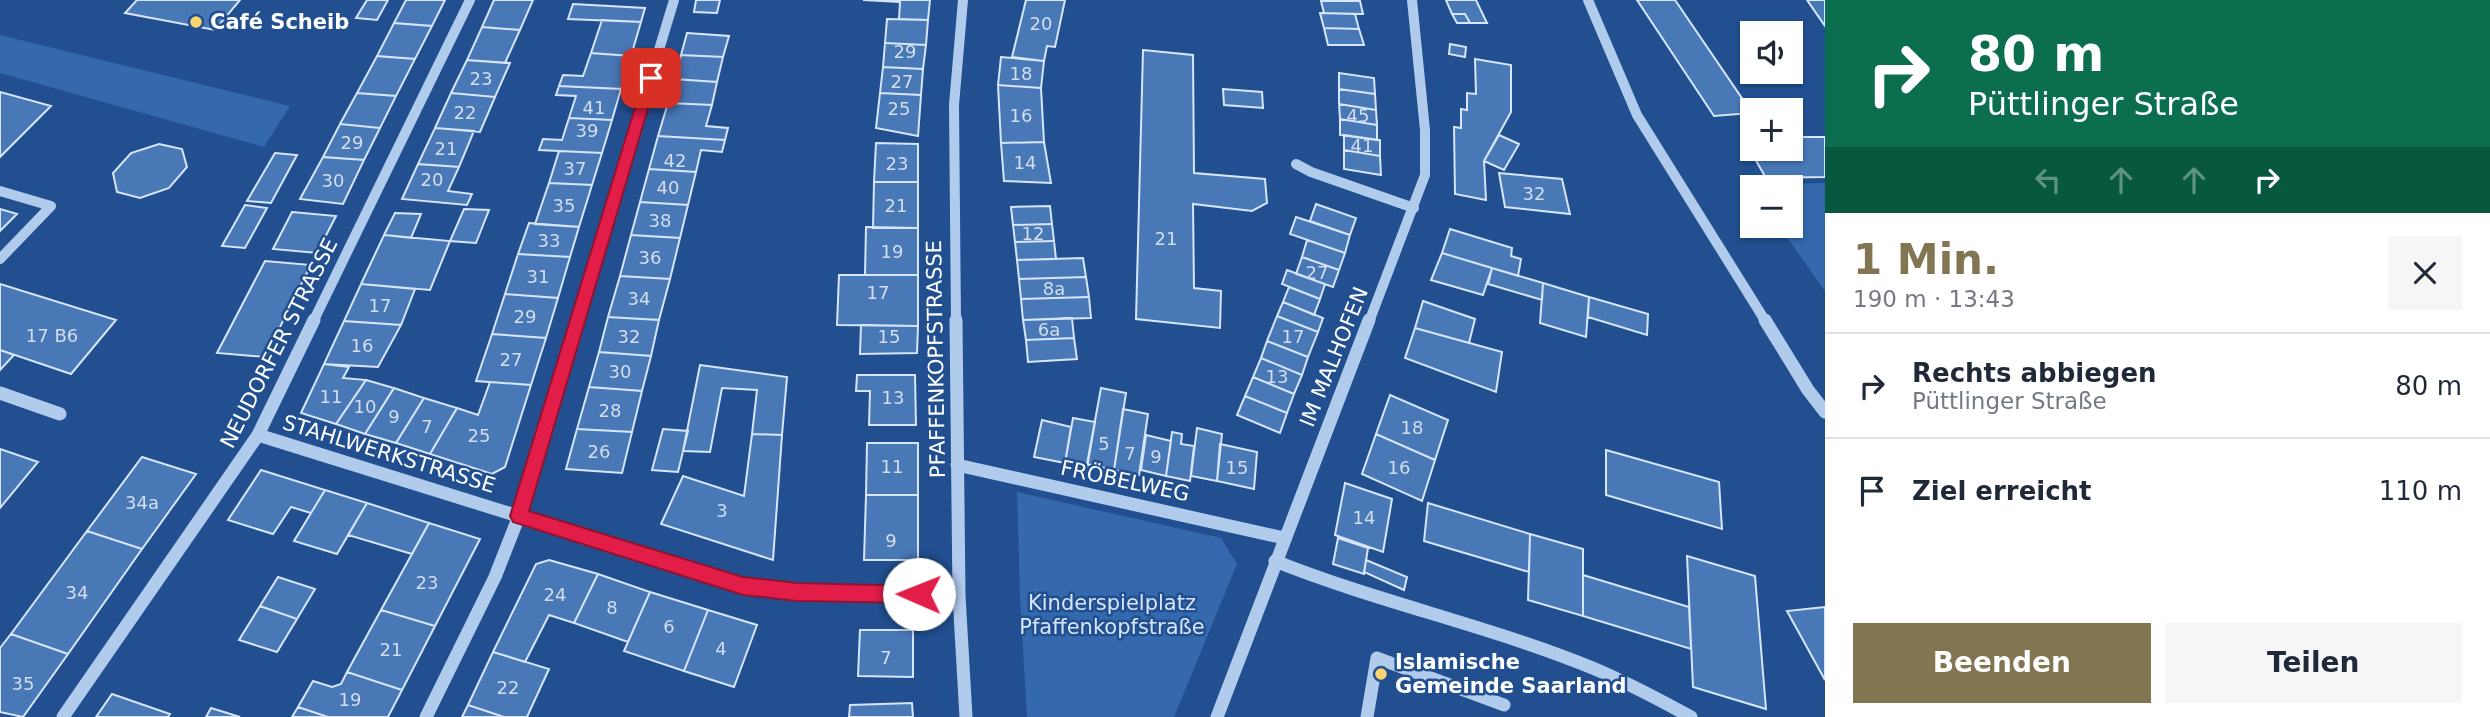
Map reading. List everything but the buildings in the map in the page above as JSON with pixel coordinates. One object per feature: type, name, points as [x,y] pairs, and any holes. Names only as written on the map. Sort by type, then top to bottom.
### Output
[{"type":"street","name":"NEUDORFER STRASSE","points":[[62,717],[258,435],[470,0]]},
{"type":"street","points":[[426,717],[495,577],[519,516],[674,0]]},
{"type":"street","name":"PFAFFENKOPFSTRASSE","points":[[963,0],[954,105],[959,596],[966,717]]},
{"type":"street","name":"IM MALHOFEN","points":[[1217,717],[1425,175],[1426,153],[1412,0]]},
{"type":"street","points":[[1588,0],[1637,115],[1801,379],[1825,412]]},
{"type":"street","points":[[1296,164],[1311,172],[1414,208]]},
{"type":"street","points":[[0,191],[51,206],[0,259]]},
{"type":"street","points":[[0,393],[60,414]]},
{"type":"street","name":"STAHLWERKSTRASSE","points":[[258,435],[743,586],[797,592],[959,596]]},
{"type":"street","name":"FRÖBELWEG","points":[[957,465],[1284,538]]},
{"type":"street","points":[[1275,561],[1321,581],[1584,665],[1654,694],[1692,717]]},
{"type":"street","points":[[1367,717],[1377,658],[1504,705]]},
{"type":"green space","points":[[0,35],[290,106],[264,147],[0,73]]},
{"type":"green space","points":[[1825,183],[1825,291],[1787,238],[1803,238],[1803,184]]},
{"type":"green space","name":"Kinderspielplatz Pfaffenkopfstraße","points":[[1017,492],[1221,538],[1237,564],[1174,717],[1027,717]]},
{"type":"place","name":"Café Scheib","points":[[196,22]]},
{"type":"place","name":"Islamische Gemeinde Saarland","points":[[1381,674]]},
{"type":"route","points":[[651,78],[519,516],[743,586],[797,592],[919,594]]}]
